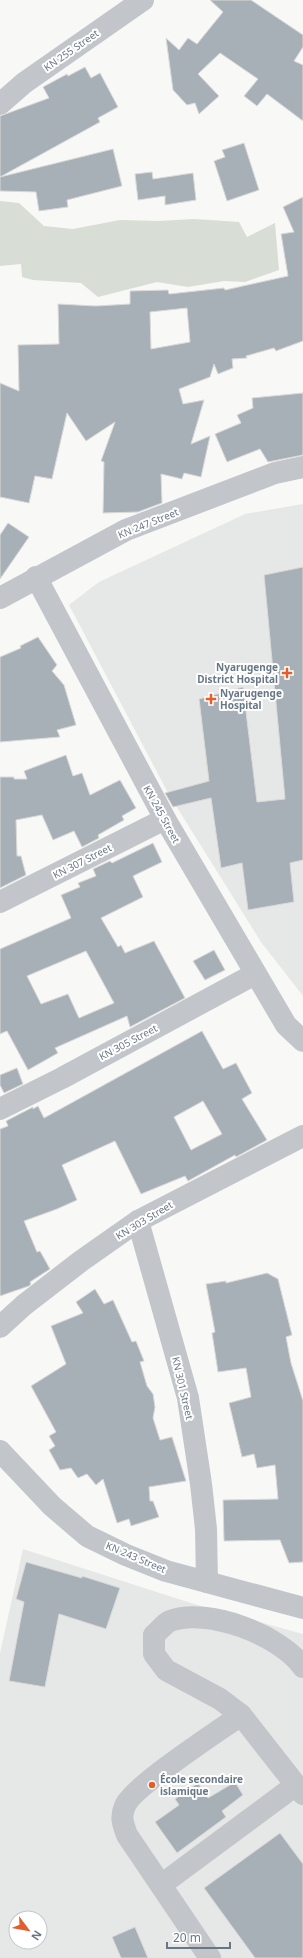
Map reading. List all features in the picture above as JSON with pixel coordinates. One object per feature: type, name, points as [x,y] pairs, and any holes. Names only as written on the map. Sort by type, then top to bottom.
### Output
[{"type":"street","name":"KN 255 Street","points":[[0,104],[24,83],[143,0]]},
{"type":"street","name":"KN 247 Street","points":[[0,598],[36,577],[126,530],[275,473],[303,467]]},
{"type":"street","name":"KN 245 Street","points":[[36,577],[165,819],[286,1025],[303,1041]]},
{"type":"street","name":"KN 307 Street","points":[[0,902],[165,819]]},
{"type":"street","name":"KN 305 Street","points":[[0,1109],[62,1078],[255,974]]},
{"type":"street","name":"KN 303 Street","points":[[0,1327],[24,1305],[81,1261],[138,1221],[303,1136]]},
{"type":"street","name":"KN 301 Street","points":[[138,1221],[188,1398],[202,1491],[206,1529],[207,1582]]},
{"type":"street","name":"KN 243 Street","points":[[0,1451],[52,1506],[87,1536],[126,1555],[166,1571],[303,1608]]},
{"type":"street","points":[[161,1885],[300,1790],[242,1715],[220,1699],[166,1670],[154,1654],[154,1635],[170,1622],[198,1617],[232,1624],[268,1638],[298,1660],[303,1667]]},
{"type":"street","points":[[210,1958],[127,1835],[121,1821],[125,1805],[141,1788],[242,1715]]},
{"type":"street","points":[[192,1931],[192,1958]]},
{"type":"shaded area","points":[[0,201],[19,203],[44,226],[73,229],[120,220],[159,221],[194,219],[239,222],[247,237],[275,223],[279,270],[245,282],[224,281],[188,287],[157,282],[98,297],[81,283],[33,280],[22,277],[21,264],[0,266]]},
{"type":"shaded area","name":"Nyarugenge Hospital","points":[[303,504],[303,996],[261,942],[168,793],[69,605],[99,582],[245,514]]},
{"type":"shaded area","name":"École secondaire islamique","points":[[23,1549],[194,1604],[303,1634],[303,1958],[0,1958],[0,1653]]},
{"type":"building","points":[[210,0],[251,0],[303,35],[303,47],[294,61],[303,65],[303,121],[267,94],[257,106],[244,96],[258,79],[220,53],[198,74],[219,96],[199,114],[195,103],[187,105],[173,90],[166,38],[179,50],[188,38],[197,44],[223,12]]},
{"type":"building","points":[[85,67],[91,78],[100,73],[118,107],[98,118],[100,122],[0,177],[0,116],[49,98],[43,87],[67,74],[68,76]]},
{"type":"building","points":[[244,143],[259,190],[227,201],[214,161],[225,157],[222,150]]},
{"type":"building","points":[[113,149],[122,186],[67,200],[68,207],[39,211],[36,192],[0,191],[0,177]]},
{"type":"building","points":[[152,172],[153,179],[193,173],[196,200],[165,205],[165,196],[138,200],[135,174]]},
{"type":"building","points":[[303,197],[303,341],[276,351],[274,348],[246,356],[247,358],[232,359],[233,368],[218,374],[214,364],[210,377],[179,389],[183,404],[204,400],[191,444],[210,436],[201,477],[184,473],[182,479],[161,474],[162,503],[138,512],[103,513],[104,462],[101,461],[115,422],[86,441],[67,413],[52,479],[35,476],[29,503],[0,497],[0,383],[19,391],[18,345],[59,344],[58,304],[96,306],[130,304],[130,291],[168,290],[169,294],[224,288],[225,290],[288,276],[281,234],[294,232],[283,207]],"holes":[[[187,308],[190,342],[151,349],[150,312]]]},
{"type":"building","points":[[303,393],[303,455],[268,462],[260,449],[227,462],[215,434],[241,423],[237,415],[253,408],[252,398]]},
{"type":"building","points":[[8,523],[29,537],[0,579],[0,535]]},
{"type":"building","points":[[303,567],[303,860],[290,863],[294,902],[248,910],[242,863],[221,868],[211,798],[173,807],[165,793],[209,781],[199,699],[243,687],[257,802],[285,799],[264,575]]},
{"type":"building","points":[[38,637],[57,665],[52,671],[64,685],[76,725],[57,730],[60,737],[0,742],[0,657],[21,648],[20,646]]},
{"type":"building","points":[[66,755],[73,776],[82,773],[90,795],[120,780],[136,808],[122,816],[124,820],[98,835],[99,838],[82,847],[74,831],[53,840],[42,815],[16,820],[17,856],[21,856],[26,875],[0,888],[0,777],[27,779],[24,771]]},
{"type":"building","points":[[153,843],[162,862],[133,876],[143,897],[101,918],[118,947],[121,945],[125,953],[154,941],[185,998],[130,1027],[127,1016],[55,1048],[58,1053],[28,1070],[7,1031],[0,1034],[0,949],[71,918],[61,895],[80,887],[78,883],[96,876],[93,869],[110,861],[112,863]],"holes":[[[86,951],[114,1003],[79,1018],[68,994],[41,1004],[27,976]]]},
{"type":"building","points":[[214,950],[225,970],[205,980],[193,961]]},
{"type":"building","points":[[202,1031],[223,1069],[236,1063],[252,1093],[242,1099],[267,1140],[236,1157],[235,1155],[188,1181],[185,1176],[141,1194],[115,1141],[62,1165],[77,1200],[24,1221],[37,1252],[40,1251],[50,1269],[30,1282],[31,1284],[29,1286],[0,1296],[0,1129],[8,1126],[6,1121],[33,1107],[33,1109],[38,1106],[44,1118]],"holes":[[[203,1101],[222,1134],[191,1150],[174,1117]]]},
{"type":"building","points":[[17,1068],[23,1084],[4,1093],[0,1085],[0,1075]]},
{"type":"building","points":[[267,1273],[278,1279],[292,1335],[286,1337],[291,1363],[303,1401],[303,1562],[289,1563],[280,1540],[224,1541],[223,1500],[278,1499],[275,1465],[257,1468],[254,1454],[242,1457],[229,1403],[251,1397],[246,1368],[218,1372],[212,1333],[215,1332],[206,1284],[226,1281],[226,1283]]},
{"type":"building","points":[[95,1289],[104,1304],[113,1300],[132,1342],[136,1341],[144,1361],[140,1362],[147,1386],[153,1394],[155,1407],[153,1418],[160,1440],[172,1437],[186,1481],[149,1487],[150,1501],[153,1501],[159,1517],[131,1526],[129,1519],[117,1523],[103,1479],[96,1485],[87,1474],[78,1478],[71,1468],[60,1470],[49,1450],[55,1446],[49,1436],[56,1432],[31,1386],[66,1364],[51,1326],[83,1313],[76,1302]]},
{"type":"building","points":[[26,1562],[82,1578],[82,1576],[120,1588],[106,1629],[59,1614],[45,1687],[9,1681],[24,1602],[16,1599]]},
{"type":"building","points":[[235,1782],[243,1795],[222,1811],[226,1817],[177,1853],[155,1822],[179,1805],[175,1799],[198,1783],[208,1798]]},
{"type":"building","points":[[280,1833],[303,1864],[303,1958],[255,1958],[204,1888]]},
{"type":"building","points":[[135,1927],[148,1958],[121,1958],[112,1937]]},
{"type":"place","name":"Nyarugenge District Hospital","points":[[287,673]]},
{"type":"place","name":"Nyarugenge Hospital","points":[[211,699]]},
{"type":"place","name":"École secondaire islamique","points":[[152,1785]]}]
